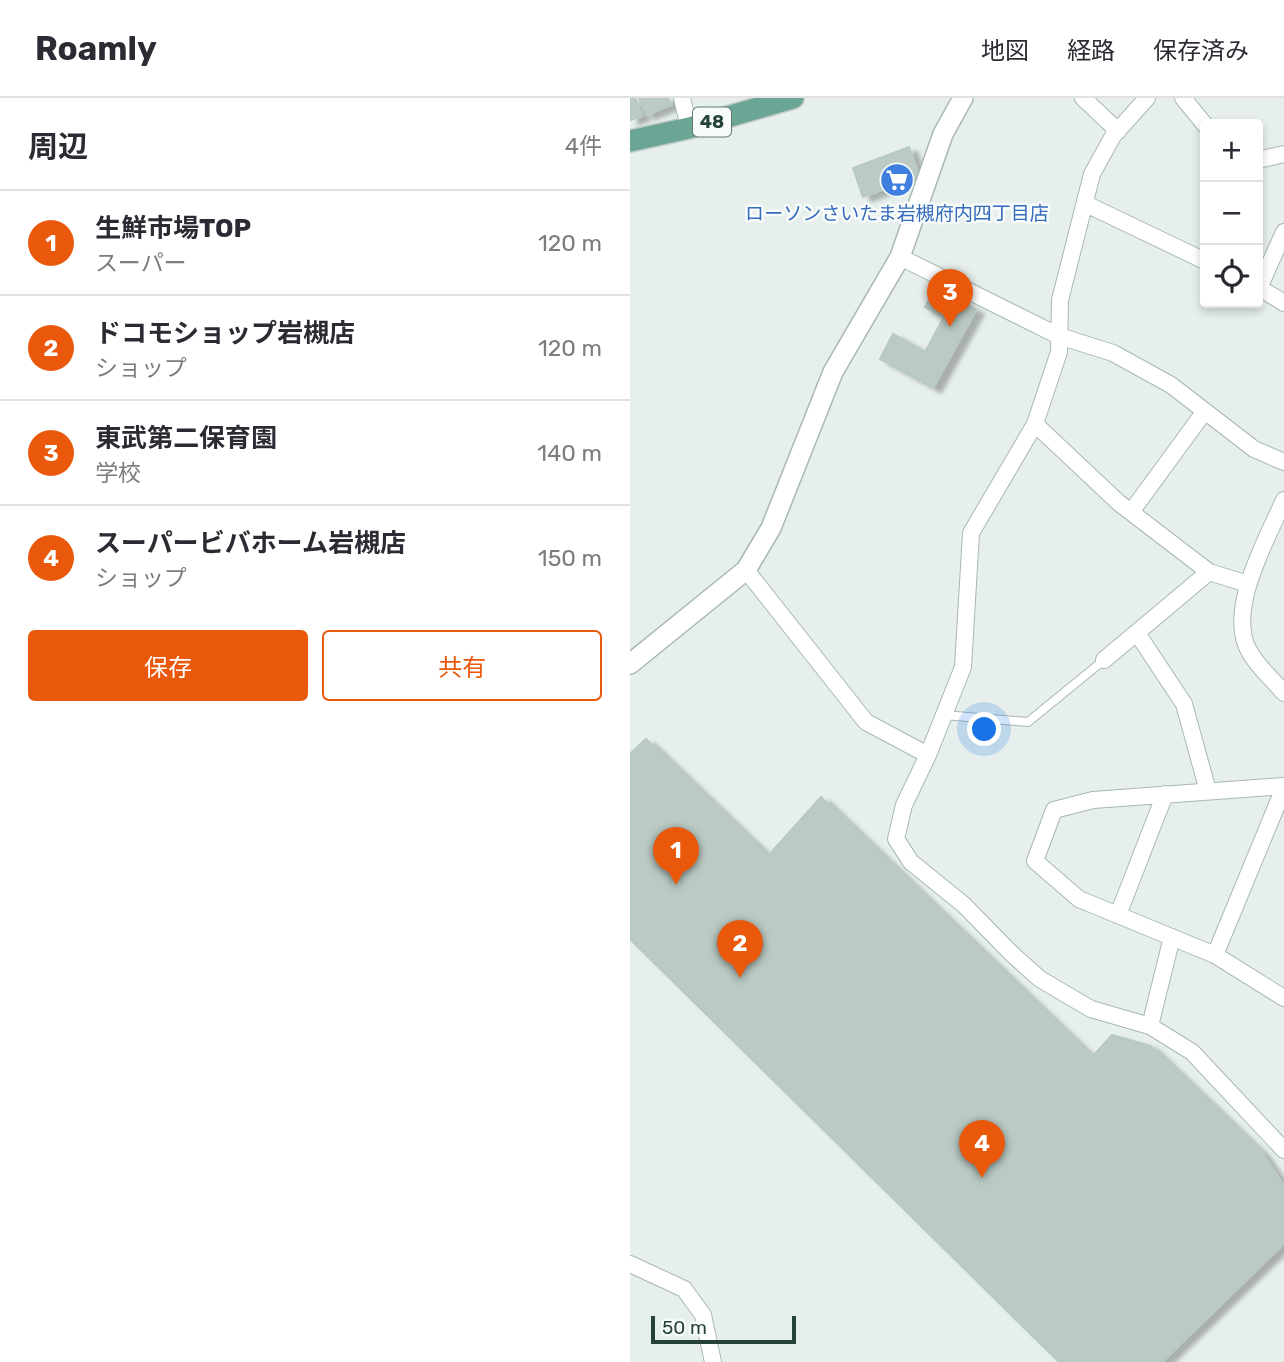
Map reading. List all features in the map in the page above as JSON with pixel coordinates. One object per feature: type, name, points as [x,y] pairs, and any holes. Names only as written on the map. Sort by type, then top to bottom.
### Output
[{"type":"main road","name":"48","points":[[630,141],[689,128],[793,98]]},
{"type":"street","points":[[682,98],[689,128]]},
{"type":"street","points":[[630,664],[746,570],[771,528],[833,372],[900,257],[943,134],[963,98]]},
{"type":"street","points":[[1083,98],[1118,131]]},
{"type":"street","points":[[1147,98],[1118,131],[1092,174],[1060,300],[1059,352],[1035,424],[971,533],[963,667],[929,755],[904,805],[897,839],[911,862],[964,905],[1040,979],[1091,1009],[1150,1026],[1192,1052],[1284,1150]]},
{"type":"street","points":[[1183,98],[1200,119]]},
{"type":"street","points":[[1263,159],[1284,154]]},
{"type":"street","points":[[1086,204],[1200,259]]},
{"type":"street","points":[[1263,279],[1284,232]]},
{"type":"street","points":[[900,257],[1059,336],[1113,353],[1171,385],[1254,449],[1284,462]]},
{"type":"street","points":[[1263,290],[1284,303]]},
{"type":"street","points":[[1131,512],[1205,411]]},
{"type":"street","points":[[1035,424],[1131,512],[1209,572],[1248,584]]},
{"type":"street","points":[[1284,500],[1248,584],[1241,628],[1249,650],[1284,693]]},
{"type":"street","points":[[746,570],[866,722],[929,755]]},
{"type":"street","points":[[1104,660],[1209,572]]},
{"type":"street","points":[[1137,634],[1184,704],[1208,791]]},
{"type":"street","points":[[1215,955],[1284,787],[1094,800],[1054,810],[1035,861],[1079,899],[1215,955],[1284,998]]},
{"type":"street","points":[[1118,915],[1165,794]]},
{"type":"street","points":[[1150,1026],[1172,937]]},
{"type":"street","points":[[630,1264],[684,1289],[703,1315],[713,1362]]},
{"type":"lane","points":[[944,715],[1028,722],[1104,660]]},
{"type":"building","points":[[630,98],[635,98],[642,116],[630,120]]},
{"type":"building","points":[[639,98],[668,98],[671,105],[646,115]]},
{"type":"building","points":[[909,147],[919,176],[863,197],[853,168]]},
{"type":"building","points":[[935,288],[976,310],[933,388],[880,359],[893,334],[925,352],[944,317],[925,307]]},
{"type":"building","points":[[646,739],[768,856],[821,797],[1092,1057],[1112,1035],[1150,1046],[1262,1153],[1284,1186],[1284,1243],[1162,1362],[1059,1362],[630,939],[630,754]]},
{"type":"place","name":"ローソンさいたま岩槻府内四丁目店","points":[[897,180]]},
{"type":"place","name":"東武第二保育園","points":[[950,327]]},
{"type":"place","name":"生鮮市場TOP","points":[[676,885]]},
{"type":"place","name":"ドコモショップ岩槻店","points":[[740,978]]},
{"type":"place","name":"スーパービバホーム岩槻店","points":[[982,1178]]}]
